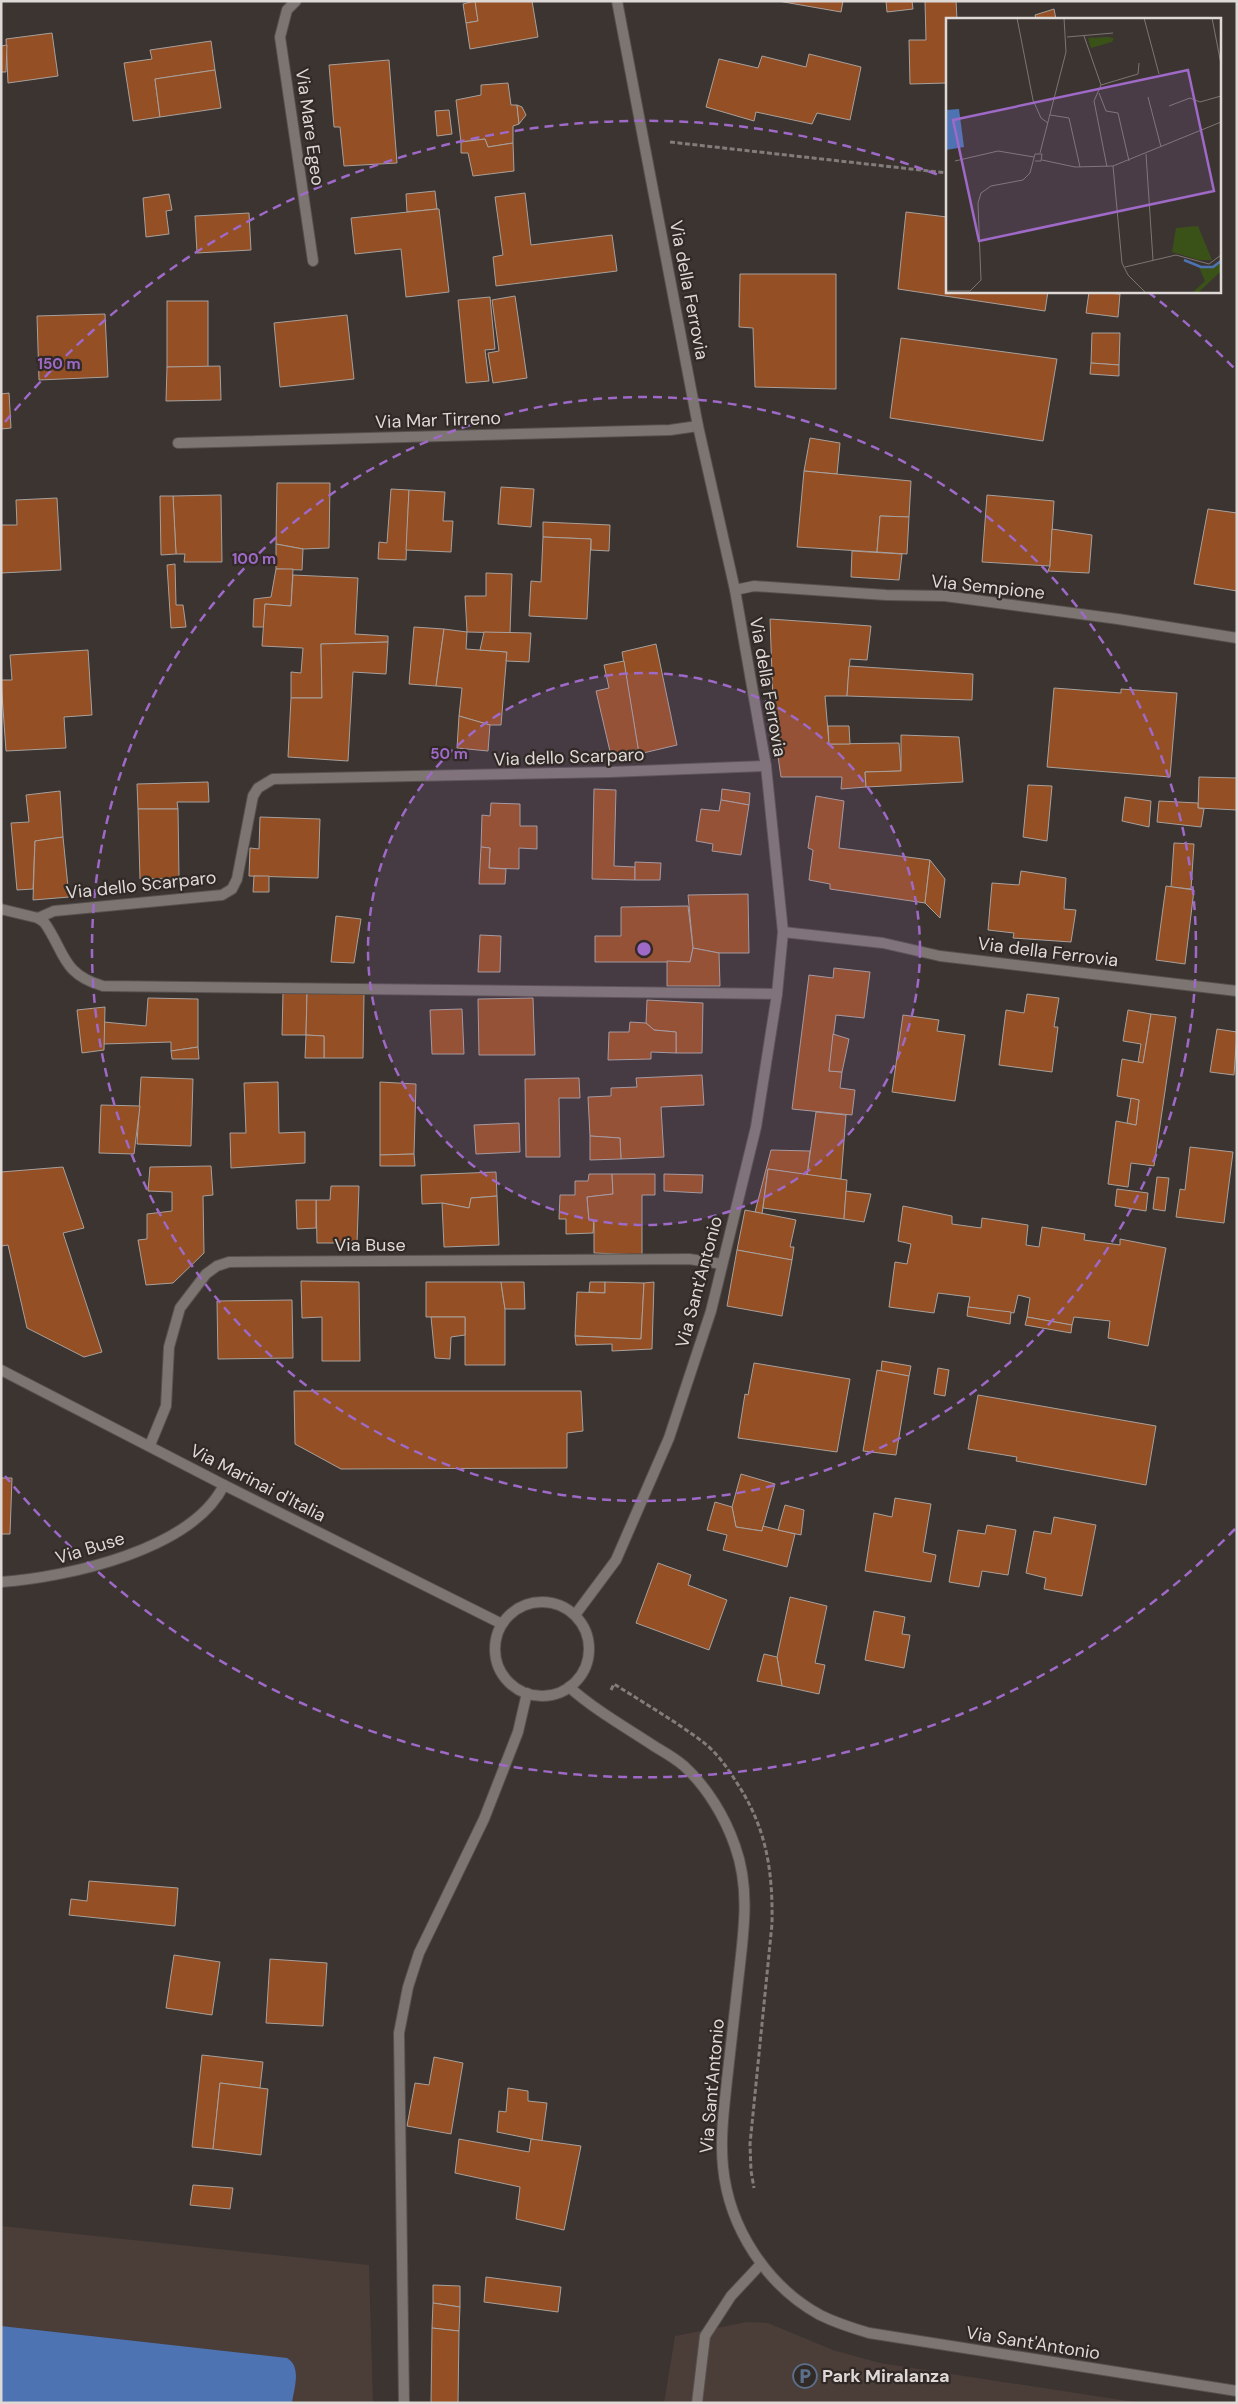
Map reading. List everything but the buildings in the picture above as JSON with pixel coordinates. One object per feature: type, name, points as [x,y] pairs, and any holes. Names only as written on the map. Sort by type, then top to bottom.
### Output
[{"type":"street","name":"Via Mare Egeo","points":[[296,1],[287,10],[280,37],[313,261]]},
{"type":"street","name":"Via della Ferrovia","points":[[617,1],[698,426],[735,590],[766,766],[783,932],[883,943],[940,956],[1237,991]]},
{"type":"street","name":"Via Mar Tirreno","points":[[178,443],[670,430],[698,426]]},
{"type":"street","name":"Via Sempione","points":[[735,590],[754,586],[886,595],[944,596],[1118,619],[1237,638]]},
{"type":"street","name":"Via dello Scarparo","points":[[38,918],[54,911],[222,895],[227,892],[237,879],[253,796],[258,788],[273,779],[590,773],[766,766]]},
{"type":"street","points":[[1,909],[38,918],[48,928],[63,959],[74,971],[95,984],[111,986],[777,994]]},
{"type":"street","name":"Via Sant'Antonio","points":[[575,1615],[616,1560],[669,1438],[711,1311],[756,1127],[777,994],[783,932]]},
{"type":"street","name":"Via Buse","points":[[150,1445],[166,1406],[169,1347],[178,1314],[188,1296],[206,1274],[223,1264],[238,1262],[689,1259],[722,1264]]},
{"type":"street","name":"Via Marinai d'Italia","points":[[1,1370],[150,1445],[224,1485],[502,1624]]},
{"type":"street","name":"Via Buse","points":[[1,1582],[68,1573],[103,1563],[160,1542],[204,1513],[217,1498],[224,1485]]},
{"type":"street","points":[[536,1602],[554,1603],[575,1615],[588,1639],[588,1652],[579,1677],[569,1686],[549,1695],[526,1693],[507,1680],[500,1670],[495,1647],[502,1624],[519,1607],[536,1602]]},
{"type":"street","name":"Via Sant'Antonio","points":[[569,1686],[599,1710],[683,1765],[714,1803],[736,1847],[744,1888],[745,1921],[721,2142],[723,2168],[727,2194],[746,2242],[761,2264],[778,2283],[813,2310],[844,2325],[869,2333],[1237,2392]]},
{"type":"street","points":[[404,2403],[399,2033],[408,1987],[419,1953],[484,1819],[518,1732],[526,1693]]},
{"type":"street","points":[[697,2403],[705,2336],[731,2296],[761,2264]]},
{"type":"path","points":[[644,145],[662,142],[685,143],[946,173]]},
{"type":"path","points":[[599,1710],[614,1684],[705,1743],[727,1767],[746,1795],[760,1825],[769,1858],[773,1890],[772,1924],[750,2144],[751,2171],[756,2197]]},
{"type":"shaded area","points":[[1,2226],[369,2265],[373,2403],[1,2403]]},
{"type":"shaded area","points":[[747,2322],[768,2323],[833,2350],[880,2363],[1141,2403],[664,2403],[675,2336]]},
{"type":"water","points":[[1,2326],[287,2358],[292,2362],[296,2372],[292,2403],[1,2403]]},
{"type":"place","name":"Park Miralanza","points":[[805,2376]]}]
